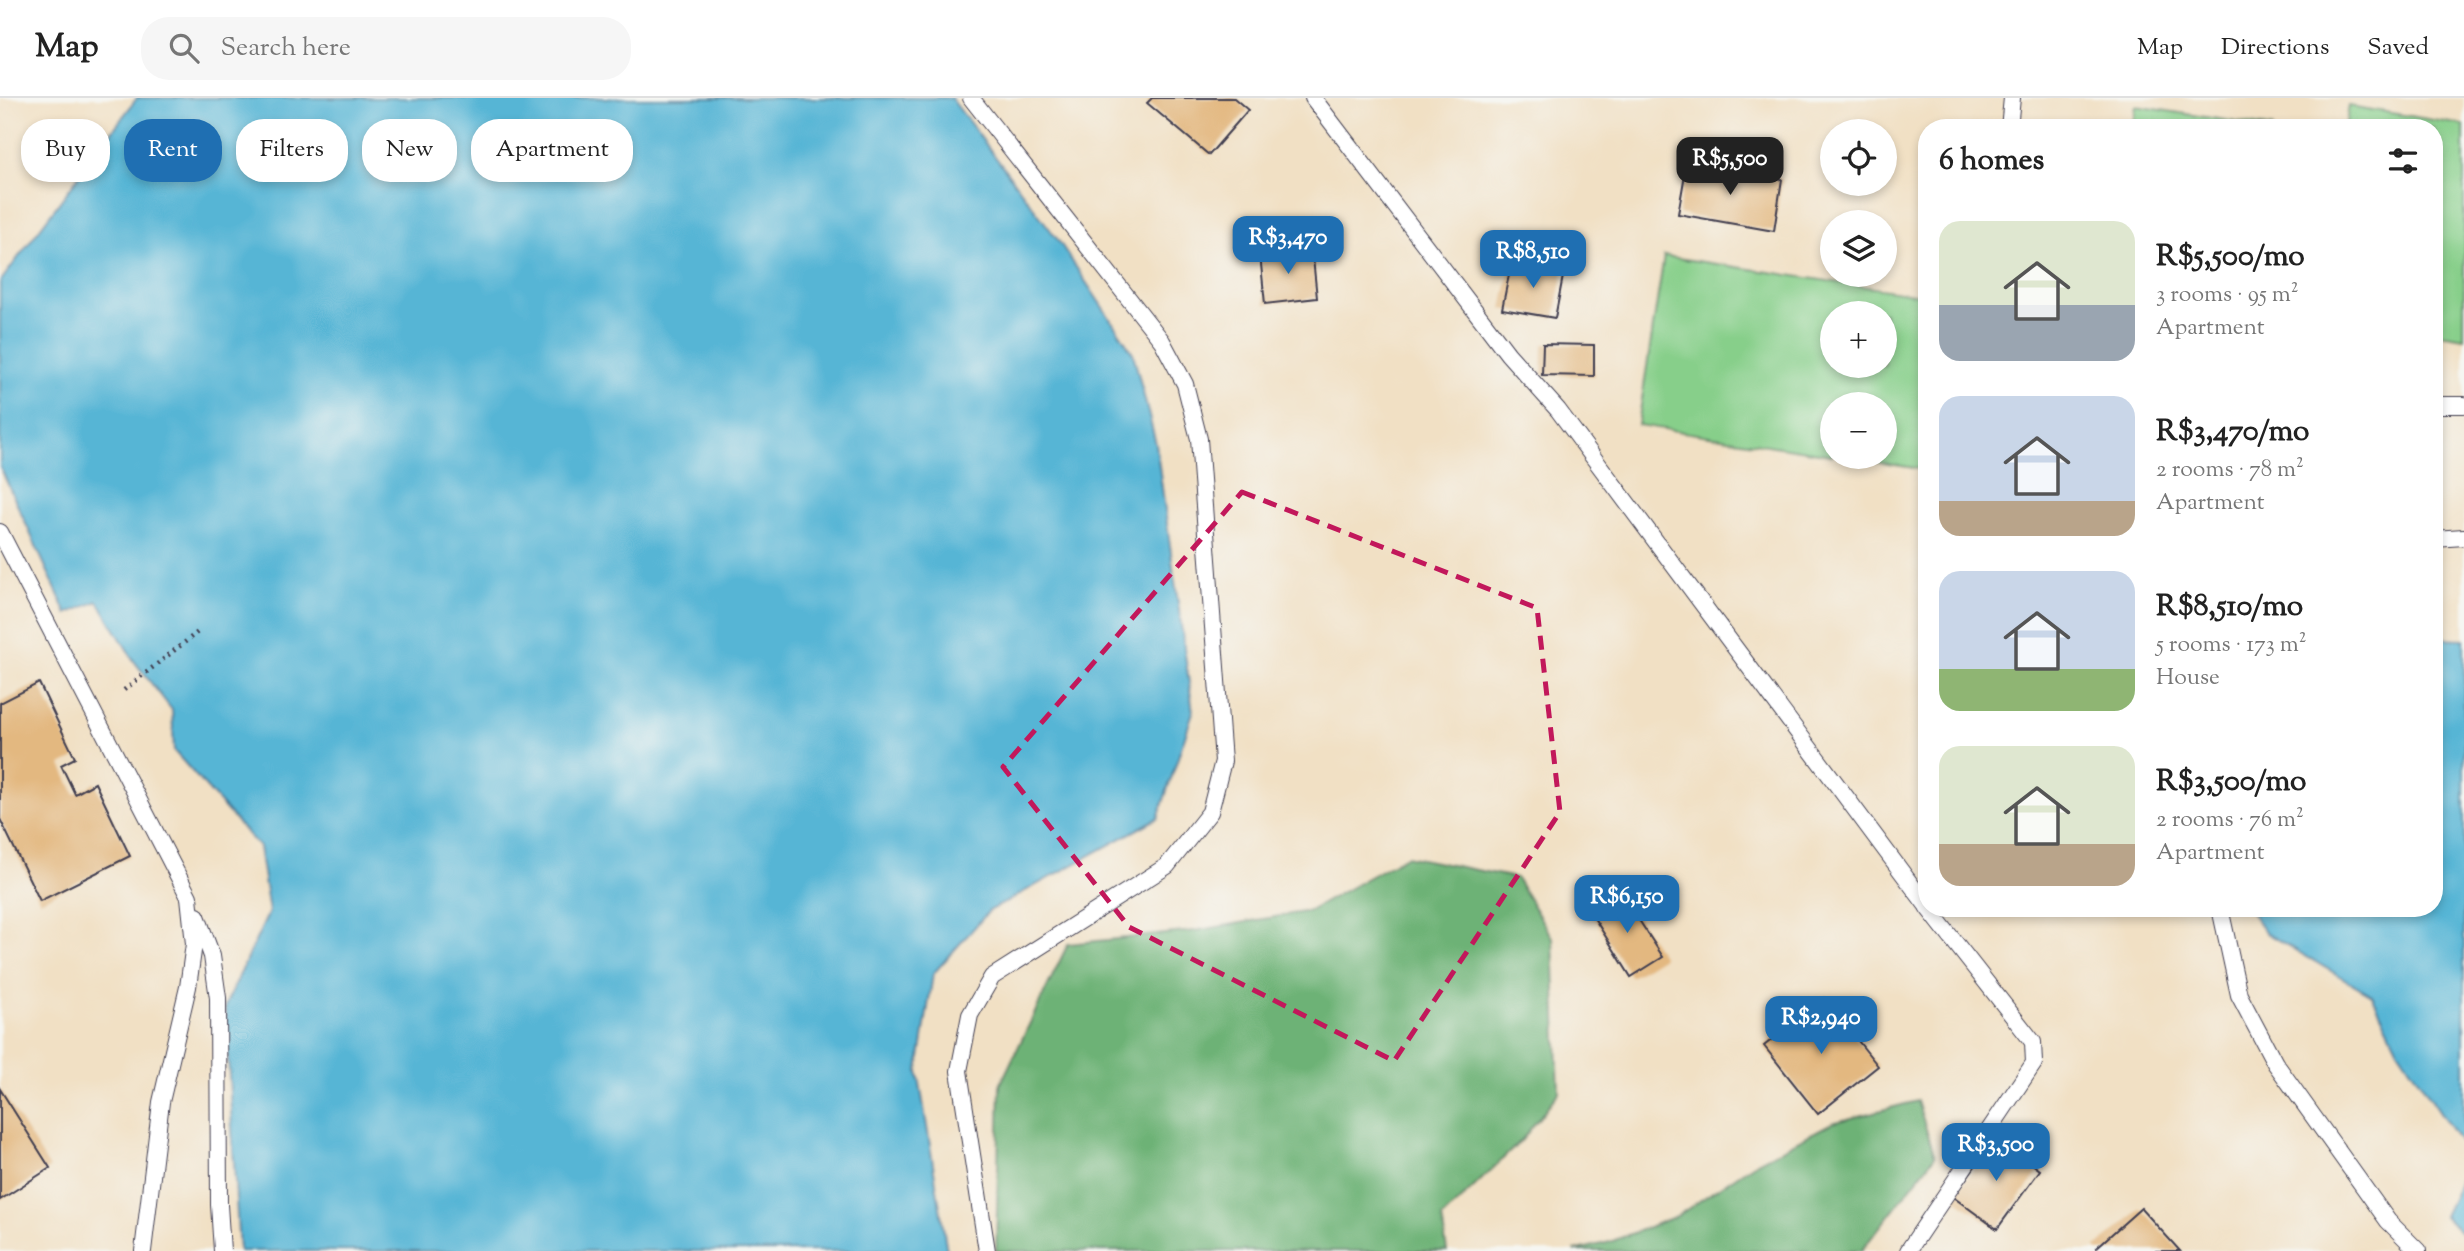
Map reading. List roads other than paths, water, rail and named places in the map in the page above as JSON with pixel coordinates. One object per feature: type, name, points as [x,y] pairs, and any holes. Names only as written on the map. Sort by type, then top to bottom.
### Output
[{"type":"lane","points":[[971,98],[1162,341],[1185,384],[1199,439],[1223,761],[1210,811],[1167,866],[992,977],[970,1015],[959,1071],[987,1251]]},
{"type":"lane","points":[[1313,98],[1508,354],[1558,410],[1918,895]]},
{"type":"lane","points":[[2010,119],[2012,98]]},
{"type":"lane","points":[[2443,405],[2464,405]]},
{"type":"lane","points":[[0,532],[189,897],[212,956],[218,998],[219,1205],[222,1251]]},
{"type":"lane","points":[[2443,538],[2464,537]]},
{"type":"lane","points":[[144,1251],[161,1102],[192,955],[189,897]]},
{"type":"lane","points":[[1909,1251],[2034,1063],[2036,1052],[2033,1042],[1935,917]]},
{"type":"lane","points":[[2222,917],[2239,995],[2275,1063],[2388,1220],[2418,1251]]},
{"type":"water","points":[[137,98],[951,98],[1058,240],[1133,353],[1156,444],[1193,712],[1158,818],[989,911],[933,974],[918,1071],[947,1251],[239,1251],[225,1006],[269,912],[259,847],[174,751],[172,710],[134,661],[98,601],[67,614],[0,467],[0,282],[74,182],[110,182],[110,134]]},
{"type":"water","points":[[2443,638],[2464,639],[2464,1148],[2398,1049],[2372,995],[2266,933],[2254,917],[2443,917]]},
{"type":"water","points":[[2464,1174],[2464,1236],[2444,1216]]}]
